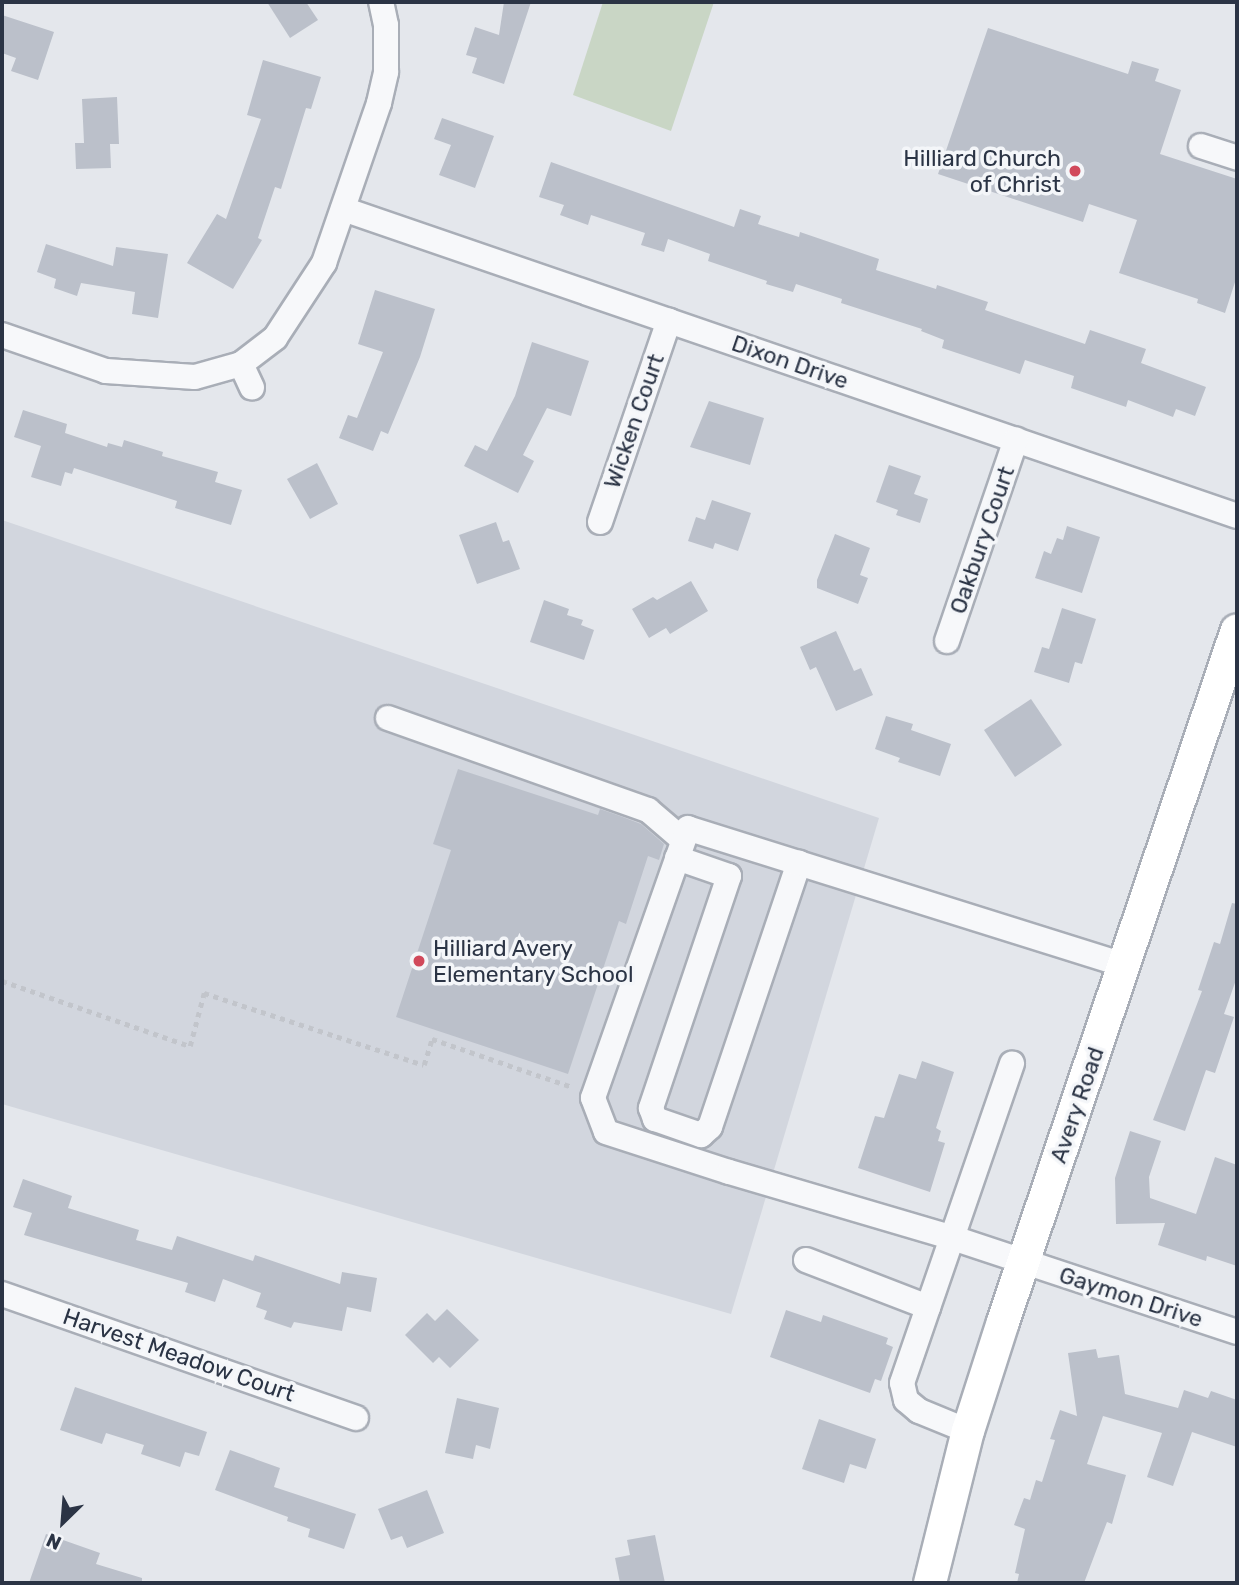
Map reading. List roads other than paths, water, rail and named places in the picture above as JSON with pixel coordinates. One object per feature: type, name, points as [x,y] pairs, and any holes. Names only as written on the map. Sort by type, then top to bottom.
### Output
[{"type":"main road","name":"Avery Road","points":[[930,1583],[968,1431],[1237,630]]},
{"type":"street","points":[[2,335],[106,371],[195,377],[241,364],[275,338],[324,264],[379,103],[386,72],[386,25],[381,2]]},
{"type":"street","points":[[1202,146],[1237,158]]},
{"type":"street","name":"Dixon Drive","points":[[342,209],[1237,516]]},
{"type":"street","name":"Wicken Court","points":[[600,522],[668,321]]},
{"type":"street","points":[[241,364],[252,388]]},
{"type":"street","name":"Oakbury Court","points":[[947,641],[1016,440]]},
{"type":"street","points":[[388,718],[648,810],[680,849],[729,876],[651,1108],[655,1119],[701,1135],[709,1127],[799,863]]},
{"type":"street","points":[[680,849],[688,828],[1124,965]]},
{"type":"street","name":"Gaymon Drive","points":[[680,849],[593,1098],[606,1132],[729,1172],[950,1237],[1237,1332]]},
{"type":"street","points":[[968,1431],[919,1411],[905,1400],[902,1383],[1012,1063]]},
{"type":"street","points":[[806,1259],[928,1307]]},
{"type":"street","name":"Harvest Meadow Court","points":[[2,1294],[356,1418]]},
{"type":"place","name":"Hilliard Church of Christ","points":[[1075,171]]},
{"type":"place","name":"Hilliard Avery Elementary School","points":[[419,961]]}]
